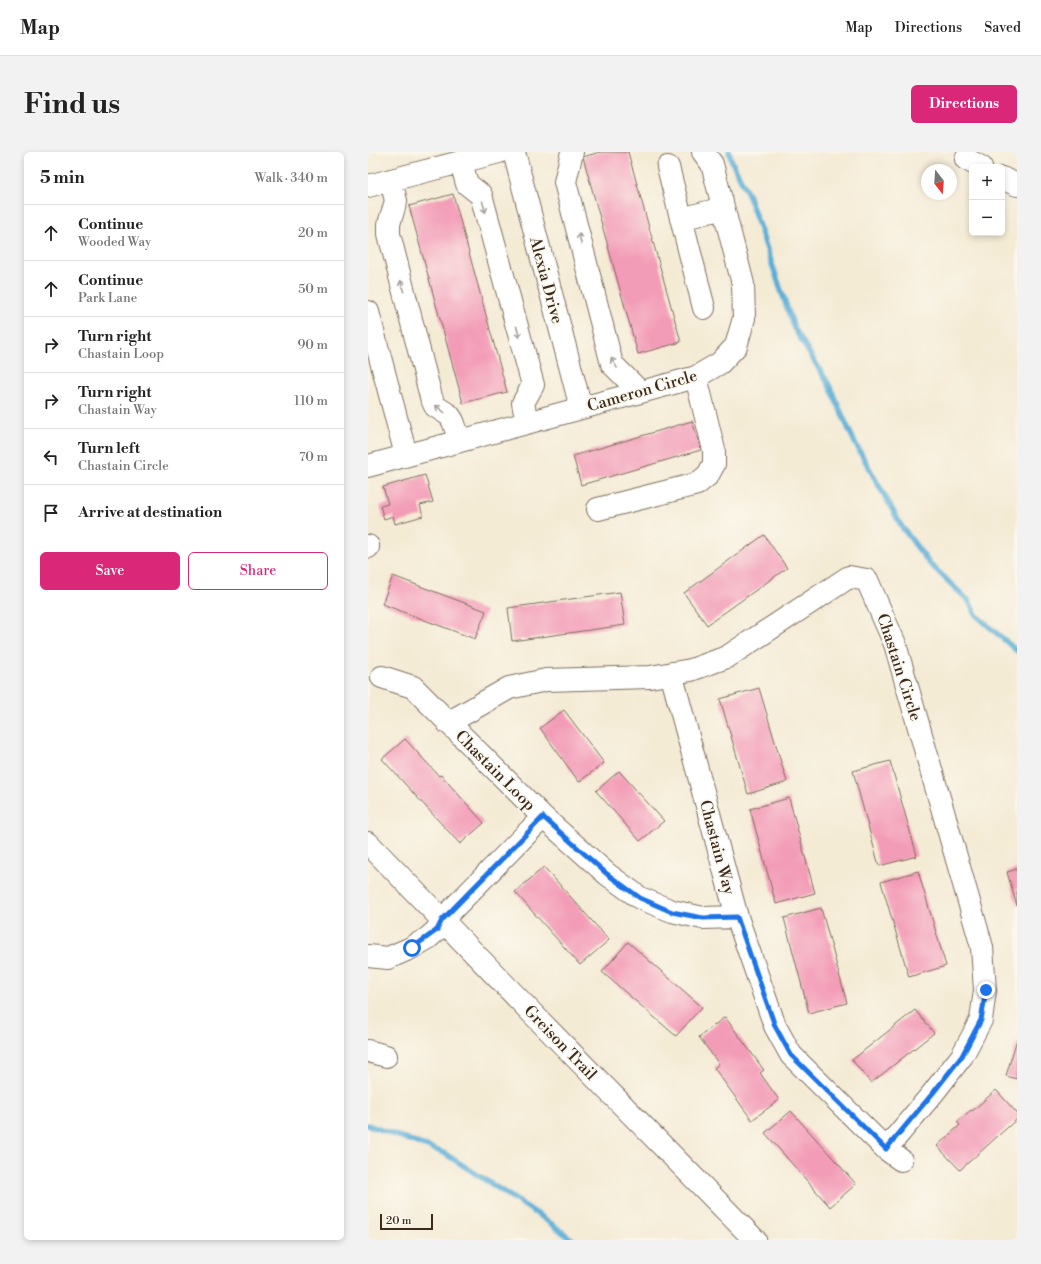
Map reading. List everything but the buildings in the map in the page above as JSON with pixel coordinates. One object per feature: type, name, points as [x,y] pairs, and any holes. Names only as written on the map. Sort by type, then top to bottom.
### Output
[{"type":"street","points":[[368,186],[498,152]]},
{"type":"street","name":"Alexia Drive","points":[[514,152],[581,408]]},
{"type":"street","points":[[572,152],[565,182],[612,364],[640,392]]},
{"type":"street","name":"Cameron Circle","points":[[368,466],[696,377],[720,363],[736,346],[744,318],[743,284],[712,164],[703,152]]},
{"type":"street","points":[[461,162],[467,184],[482,196],[533,385],[523,403],[527,423]]},
{"type":"street","points":[[668,167],[704,308]]},
{"type":"street","points":[[1005,179],[1017,185]]},
{"type":"street","points":[[391,180],[396,201],[389,224],[389,234],[429,390],[435,406],[450,415],[460,441]]},
{"type":"street","points":[[681,219],[723,208]]},
{"type":"street","points":[[368,312],[406,456]]},
{"type":"street","points":[[598,509],[697,484],[708,475],[714,464],[714,450],[696,377]]},
{"type":"street","name":"Chastain Circle","points":[[448,723],[509,688],[546,680],[650,677],[691,670],[727,657],[849,577],[867,580],[880,606],[895,644],[982,947],[986,990],[981,1020],[962,1056],[933,1093],[894,1155]]},
{"type":"street","name":"Chastain Way","points":[[671,673],[737,917],[775,1026],[791,1055],[894,1155]]},
{"type":"street","name":"Chastain Loop","points":[[382,677],[413,687],[543,817],[607,874],[640,898],[672,912],[703,918],[737,917]]},
{"type":"street","points":[[368,956],[388,958],[412,948],[437,930],[442,920],[543,817]]},
{"type":"street","name":"Greison Trail","points":[[368,843],[531,1012],[755,1240]]},
{"type":"waterway","points":[[729,152],[732,162],[748,194],[794,328],[829,385],[854,441],[902,527],[929,563],[969,601],[976,615],[1017,651]]},
{"type":"waterway","points":[[368,1125],[444,1153],[542,1217],[573,1240]]},
{"type":"route","points":[[412,948],[428,938],[437,930],[442,920],[543,817],[607,874],[640,898],[672,912],[703,918],[737,917],[775,1026],[791,1055],[886,1149],[962,1056],[981,1020],[986,990]]}]
